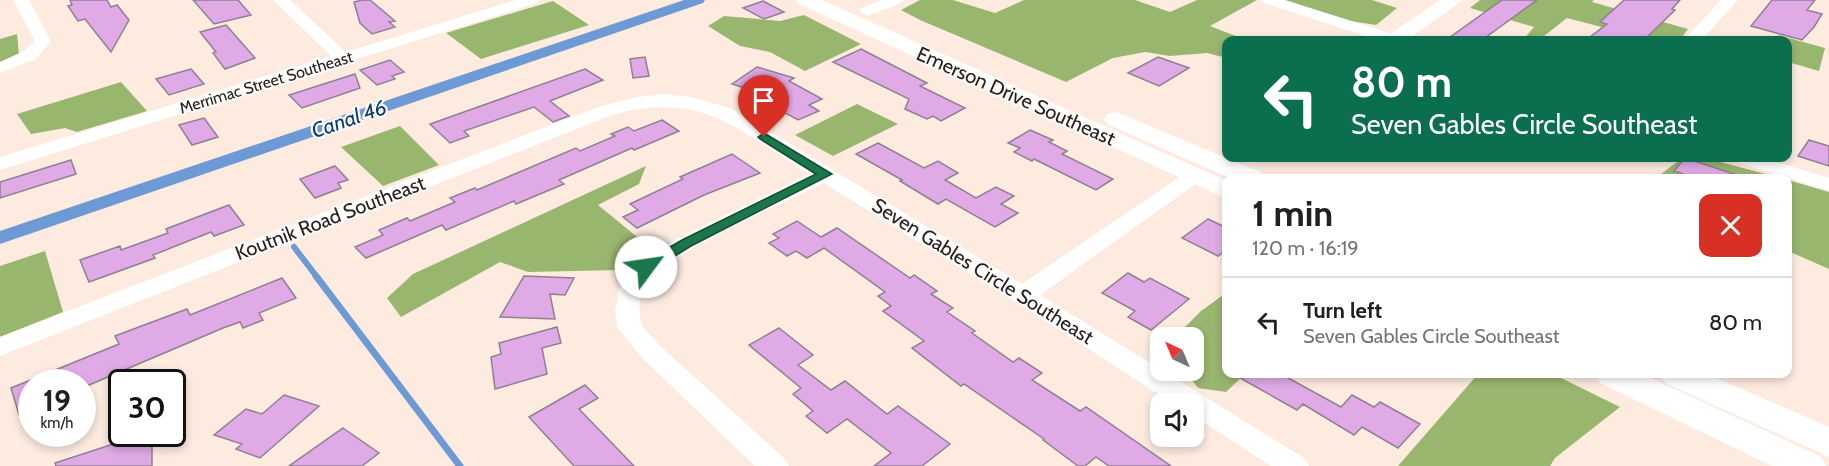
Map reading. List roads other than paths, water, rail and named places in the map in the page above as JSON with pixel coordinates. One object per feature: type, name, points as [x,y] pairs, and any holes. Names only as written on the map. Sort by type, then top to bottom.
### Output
[{"type":"street","points":[[0,68],[39,50],[43,41],[21,0]]},
{"type":"street","points":[[281,0],[343,58]]},
{"type":"street","name":"Merrimac Street Southeast","points":[[0,164],[532,0]]},
{"type":"street","name":"Emerson Drive Southeast","points":[[806,0],[1240,174]]},
{"type":"street","name":"Emerson Drive Southeast","points":[[842,0],[1212,164],[1222,182]]},
{"type":"street","points":[[867,11],[896,0]]},
{"type":"street","points":[[1269,0],[1382,36]]},
{"type":"street","points":[[1400,36],[1454,0]]},
{"type":"street","points":[[1696,36],[1730,0]]},
{"type":"street","name":"Seven Gables Circle Southeast","points":[[663,98],[694,102],[723,112],[1023,295],[1294,466]]},
{"type":"street","name":"Koutnik Road Southeast","points":[[0,347],[605,111],[663,98]]},
{"type":"street","points":[[1757,162],[1829,185]]},
{"type":"street","points":[[1023,295],[1212,164]]},
{"type":"street","points":[[774,466],[651,352],[630,327],[627,310],[632,285],[646,267],[687,243],[825,174]]},
{"type":"street","points":[[1620,378],[1807,466]]},
{"type":"street","points":[[1686,378],[1829,443]]},
{"type":"waterway","name":"Canal 46","points":[[0,238],[698,0]]},
{"type":"waterway","points":[[294,247],[317,277]]},
{"type":"waterway","points":[[316,276],[460,466]]}]
